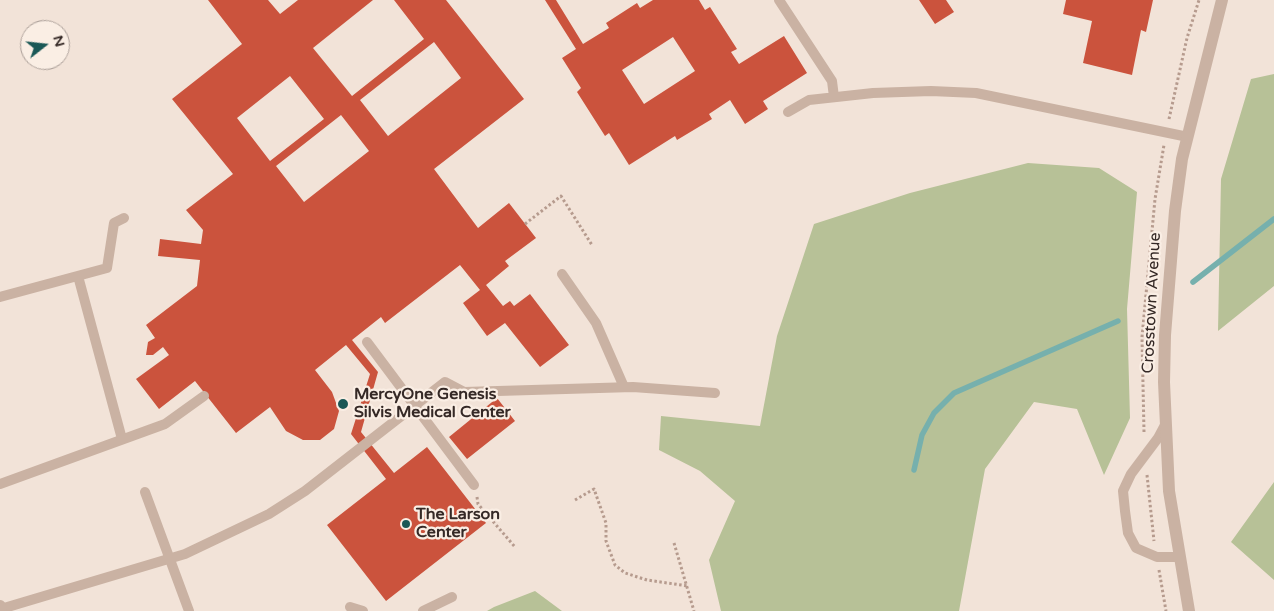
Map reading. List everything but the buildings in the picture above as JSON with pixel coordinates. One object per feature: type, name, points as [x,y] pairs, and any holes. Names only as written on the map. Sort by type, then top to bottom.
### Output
[{"type":"street","name":"Crosstown Avenue","points":[[1190,611],[1169,492],[1165,335],[1174,211],[1188,137],[1222,0]]},
{"type":"lane","points":[[779,0],[832,81],[834,97]]},
{"type":"lane","points":[[788,112],[809,100],[873,93],[931,91],[976,93],[1188,137]]},
{"type":"lane","points":[[0,297],[107,268],[114,223],[124,218]]},
{"type":"lane","points":[[562,274],[596,323],[624,387]]},
{"type":"lane","points":[[78,276],[122,439]]},
{"type":"lane","points":[[367,342],[474,485]]},
{"type":"lane","points":[[1,609],[185,554],[269,514],[305,491],[445,382],[464,392],[624,387],[715,393]]},
{"type":"lane","points":[[0,484],[57,465],[165,424],[204,396]]},
{"type":"lane","points":[[1166,424],[1131,474],[1123,491],[1128,533],[1136,548],[1157,557],[1179,557]]},
{"type":"lane","points":[[144,492],[189,611]]},
{"type":"lane","points":[[423,611],[452,598]]},
{"type":"lane","points":[[350,607],[363,611]]},
{"type":"path","points":[[525,224],[561,196],[592,245]]},
{"type":"path","points":[[575,500],[594,488],[606,523],[606,541],[615,565],[625,573],[647,580],[688,586]]},
{"type":"path","points":[[478,504],[516,547]]},
{"type":"path","points":[[674,543],[694,611]]},
{"type":"green space","points":[[1274,74],[1274,286],[1218,331],[1221,179],[1251,79]]},
{"type":"green space","points":[[1028,163],[1099,168],[1137,192],[1127,309],[1130,418],[1104,475],[1077,409],[1034,402],[985,469],[959,611],[721,611],[709,560],[735,501],[700,471],[659,450],[661,416],[760,426],[777,336],[814,224],[910,193]]},
{"type":"green space","points":[[1274,482],[1274,580],[1231,542]]},
{"type":"green space","points":[[535,591],[562,611],[487,611],[494,607]]},
{"type":"waterway","points":[[1193,282],[1274,219]]},
{"type":"waterway","points":[[914,470],[922,435],[934,413],[954,393],[1118,321]]},
{"type":"place","name":"MercyOne Genesis Silvis Medical Center","points":[[343,404]]},
{"type":"place","name":"The Larson Center","points":[[406,524]]}]
